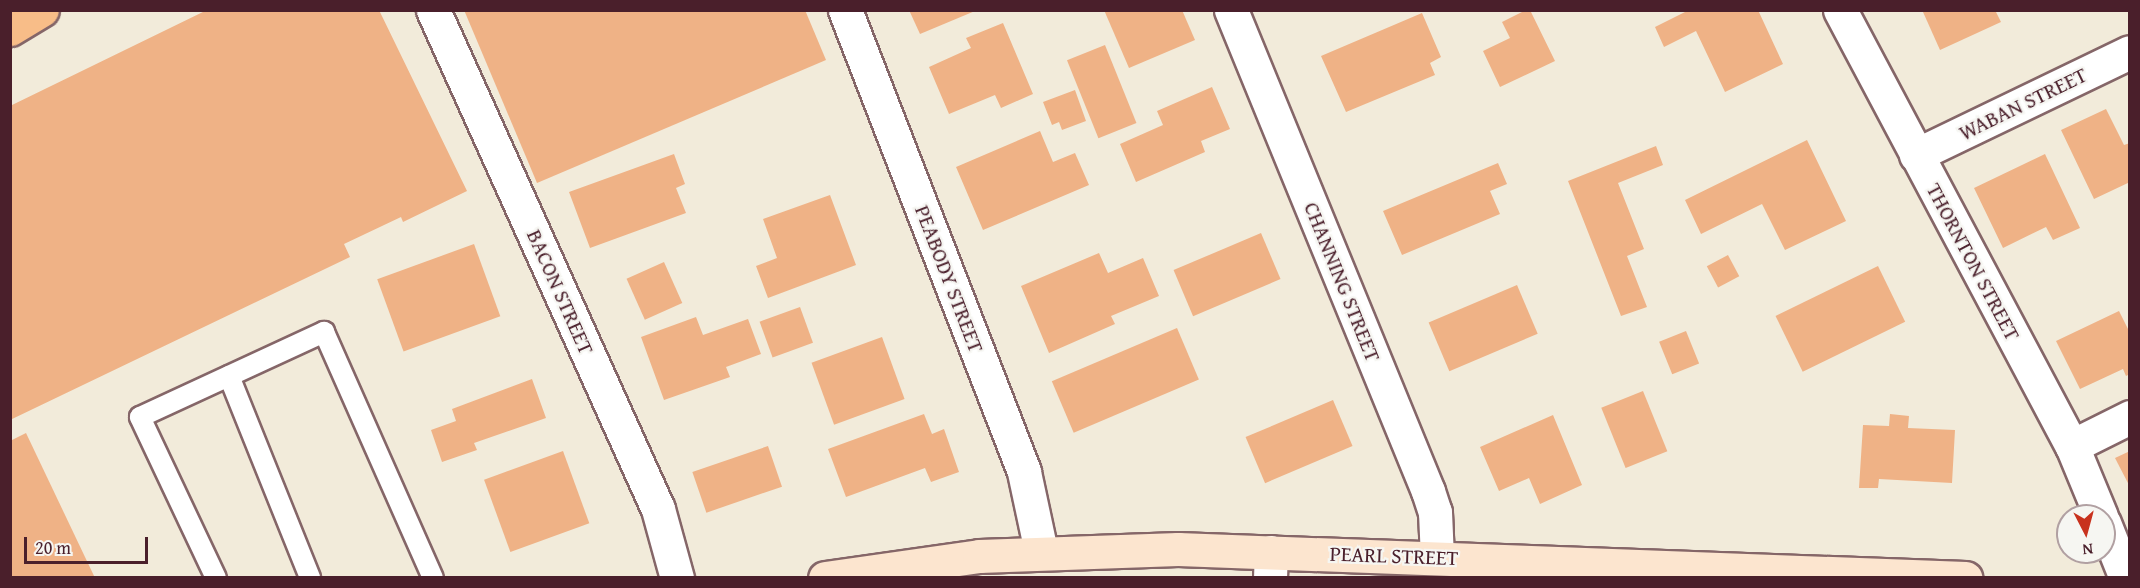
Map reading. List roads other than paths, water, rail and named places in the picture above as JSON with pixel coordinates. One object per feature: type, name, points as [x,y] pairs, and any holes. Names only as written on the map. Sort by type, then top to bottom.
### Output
[{"type":"main road","points":[[10,29],[42,10]]},
{"type":"street","name":"BACON STREET","points":[[433,10],[658,509],[677,578]]},
{"type":"street","name":"PEABODY STREET","points":[[845,10],[1024,472],[1041,551]]},
{"type":"street","name":"CHANNING STREET","points":[[1231,10],[1428,490],[1435,512],[1437,558]]},
{"type":"street","name":"THORNTON STREET","points":[[1840,10],[2072,446],[2096,504]]},
{"type":"street","name":"WABAN STREET","points":[[1916,156],[2130,52]]},
{"type":"street","points":[[2072,446],[2130,417]]},
{"type":"street","name":"PEARL STREET","points":[[825,578],[979,556],[1041,551],[1271,565],[1437,558],[1687,572],[1965,578]]},
{"type":"street","points":[[2116,553],[2126,578]]},
{"type":"lane","points":[[216,578],[140,417],[324,332],[433,578]]},
{"type":"lane","points":[[229,376],[310,578]]}]
